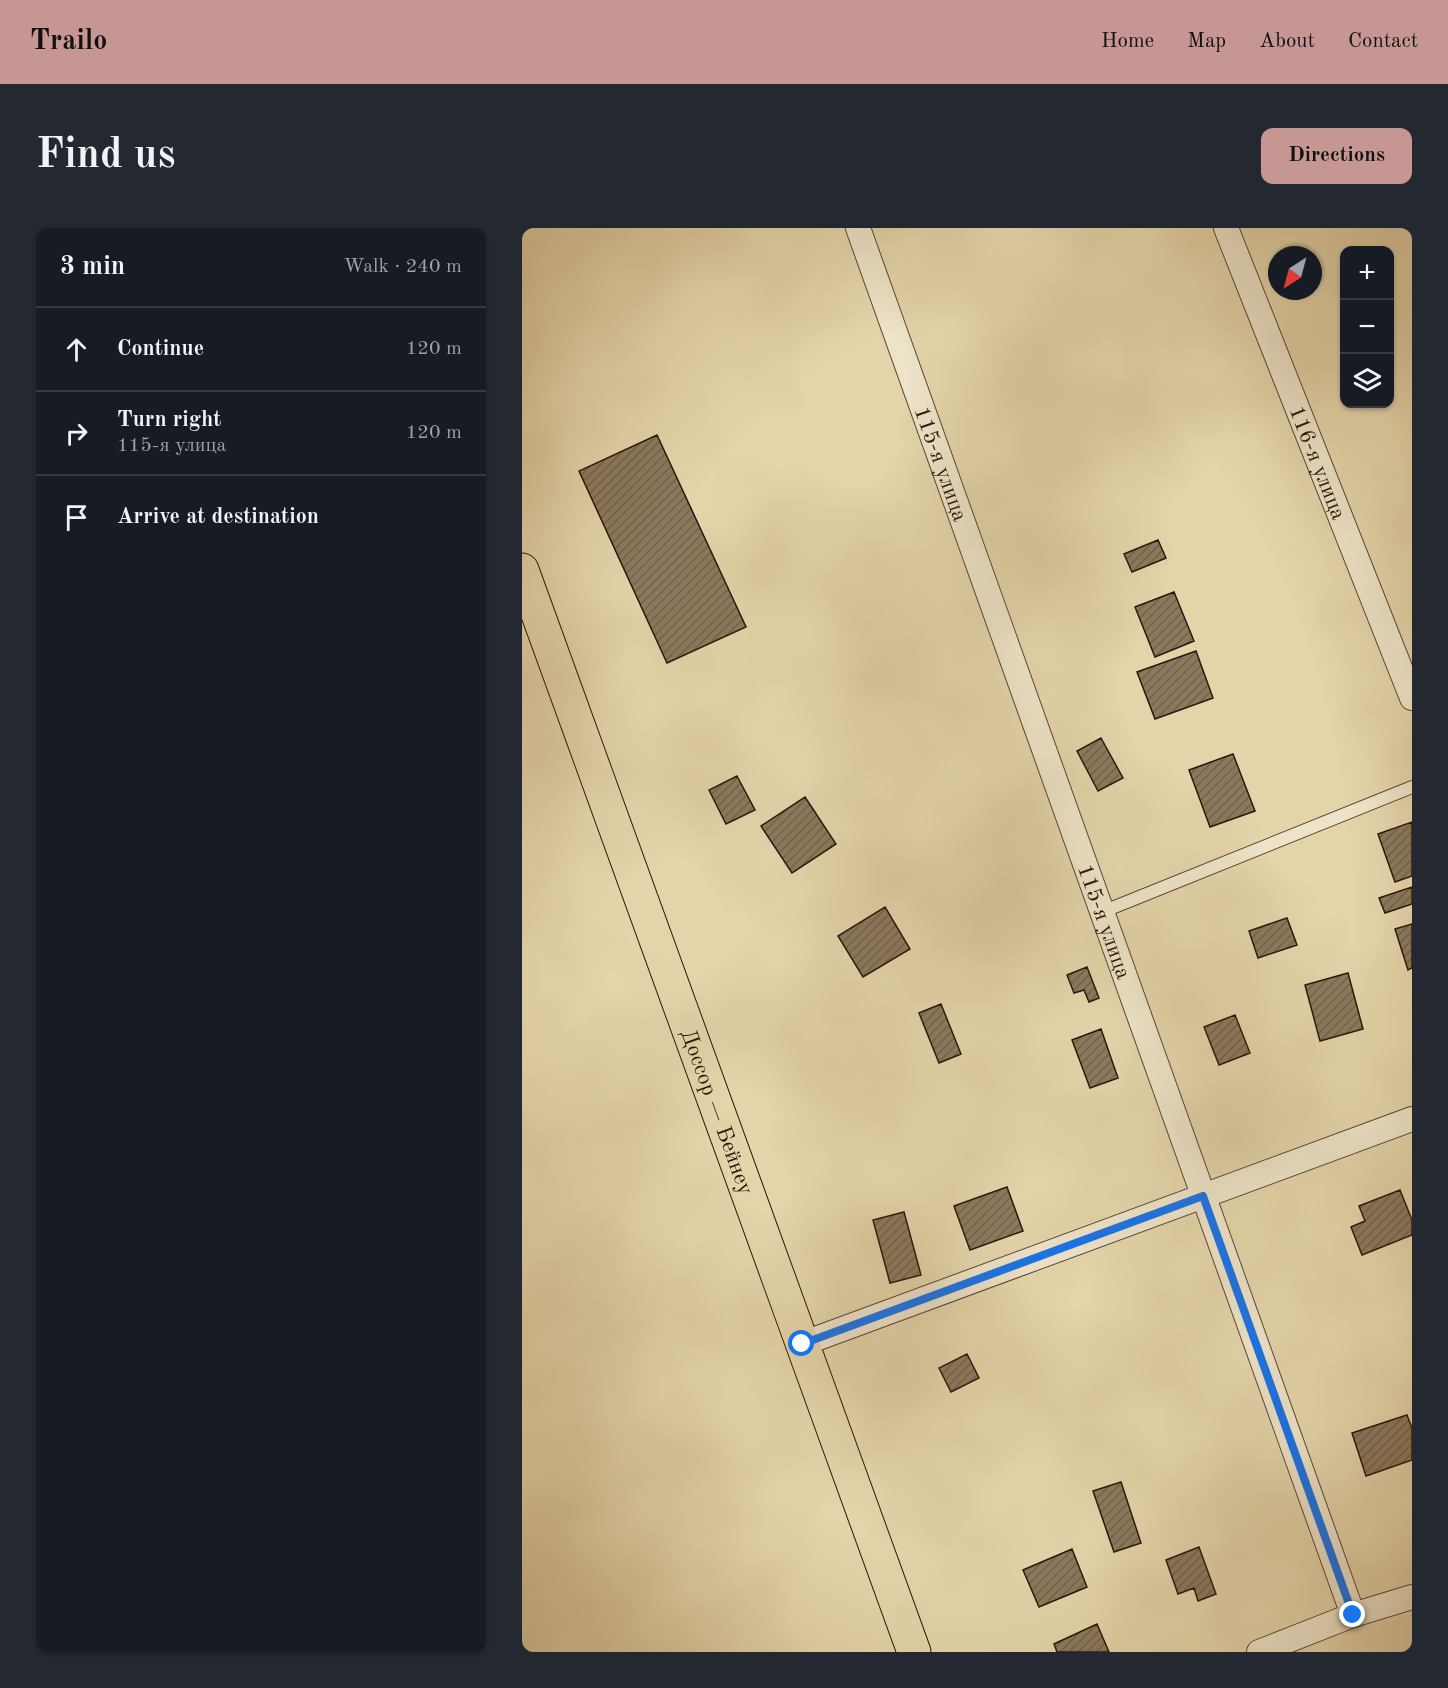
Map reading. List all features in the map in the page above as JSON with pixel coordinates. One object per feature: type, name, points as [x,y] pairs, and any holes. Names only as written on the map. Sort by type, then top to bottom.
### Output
[{"type":"highway","name":"Доссор — Бейнеу","points":[[522,570],[914,1652]]},
{"type":"street","name":"115-я улица","points":[[858,228],[1353,1615]]},
{"type":"street","name":"116-я улица","points":[[1226,228],[1412,698]]},
{"type":"street","points":[[802,1344],[1412,1119]]},
{"type":"street","points":[[1259,1652],[1353,1615],[1412,1597]]},
{"type":"lane","points":[[1102,912],[1412,787]]},
{"type":"building","points":[[657,435],[746,627],[667,663],[579,471]]},
{"type":"building","points":[[1158,540],[1166,558],[1132,572],[1124,554]]},
{"type":"building","points":[[1174,592],[1194,641],[1155,657],[1135,607]]},
{"type":"building","points":[[1196,651],[1213,698],[1155,719],[1137,672]]},
{"type":"building","points":[[1101,738],[1123,778],[1098,791],[1077,751]]},
{"type":"building","points":[[1233,754],[1255,811],[1210,827],[1189,770]]},
{"type":"building","points":[[737,776],[755,810],[726,824],[709,790]]},
{"type":"building","points":[[805,797],[836,844],[792,873],[761,826]]},
{"type":"building","points":[[1412,822],[1412,876],[1395,882],[1378,834]]},
{"type":"building","points":[[1412,887],[1412,904],[1385,913],[1379,898]]},
{"type":"building","points":[[885,907],[910,949],[863,977],[838,936]]},
{"type":"building","points":[[1287,918],[1297,945],[1258,958],[1249,931]]},
{"type":"building","points":[[1412,924],[1412,968],[1408,970],[1395,929]]},
{"type":"building","points":[[1087,967],[1099,998],[1089,1002],[1084,990],[1074,993],[1067,975]]},
{"type":"building","points":[[1348,973],[1363,1029],[1320,1041],[1305,985]]},
{"type":"building","points":[[941,1004],[961,1054],[939,1063],[919,1013]]},
{"type":"building","points":[[1235,1015],[1250,1053],[1219,1065],[1204,1027]]},
{"type":"building","points":[[1101,1029],[1118,1078],[1090,1088],[1072,1040]]},
{"type":"building","points":[[1007,1187],[1023,1231],[970,1250],[954,1206]]},
{"type":"building","points":[[1400,1190],[1412,1220],[1412,1235],[1362,1255],[1351,1227],[1365,1221],[1359,1206]]},
{"type":"building","points":[[904,1212],[921,1275],[890,1283],[873,1220]]},
{"type":"building","points":[[967,1354],[979,1378],[951,1392],[939,1368]]},
{"type":"building","points":[[1407,1415],[1412,1428],[1412,1460],[1366,1476],[1352,1433]]},
{"type":"building","points":[[1121,1482],[1141,1543],[1114,1552],[1093,1491]]},
{"type":"building","points":[[1199,1547],[1216,1594],[1198,1601],[1194,1588],[1178,1594],[1166,1560]]},
{"type":"building","points":[[1072,1549],[1087,1587],[1039,1607],[1023,1570]]},
{"type":"building","points":[[1097,1624],[1109,1652],[1057,1652],[1054,1644]]},
{"type":"route","points":[[802,1344],[1203,1196],[1353,1615]]}]
